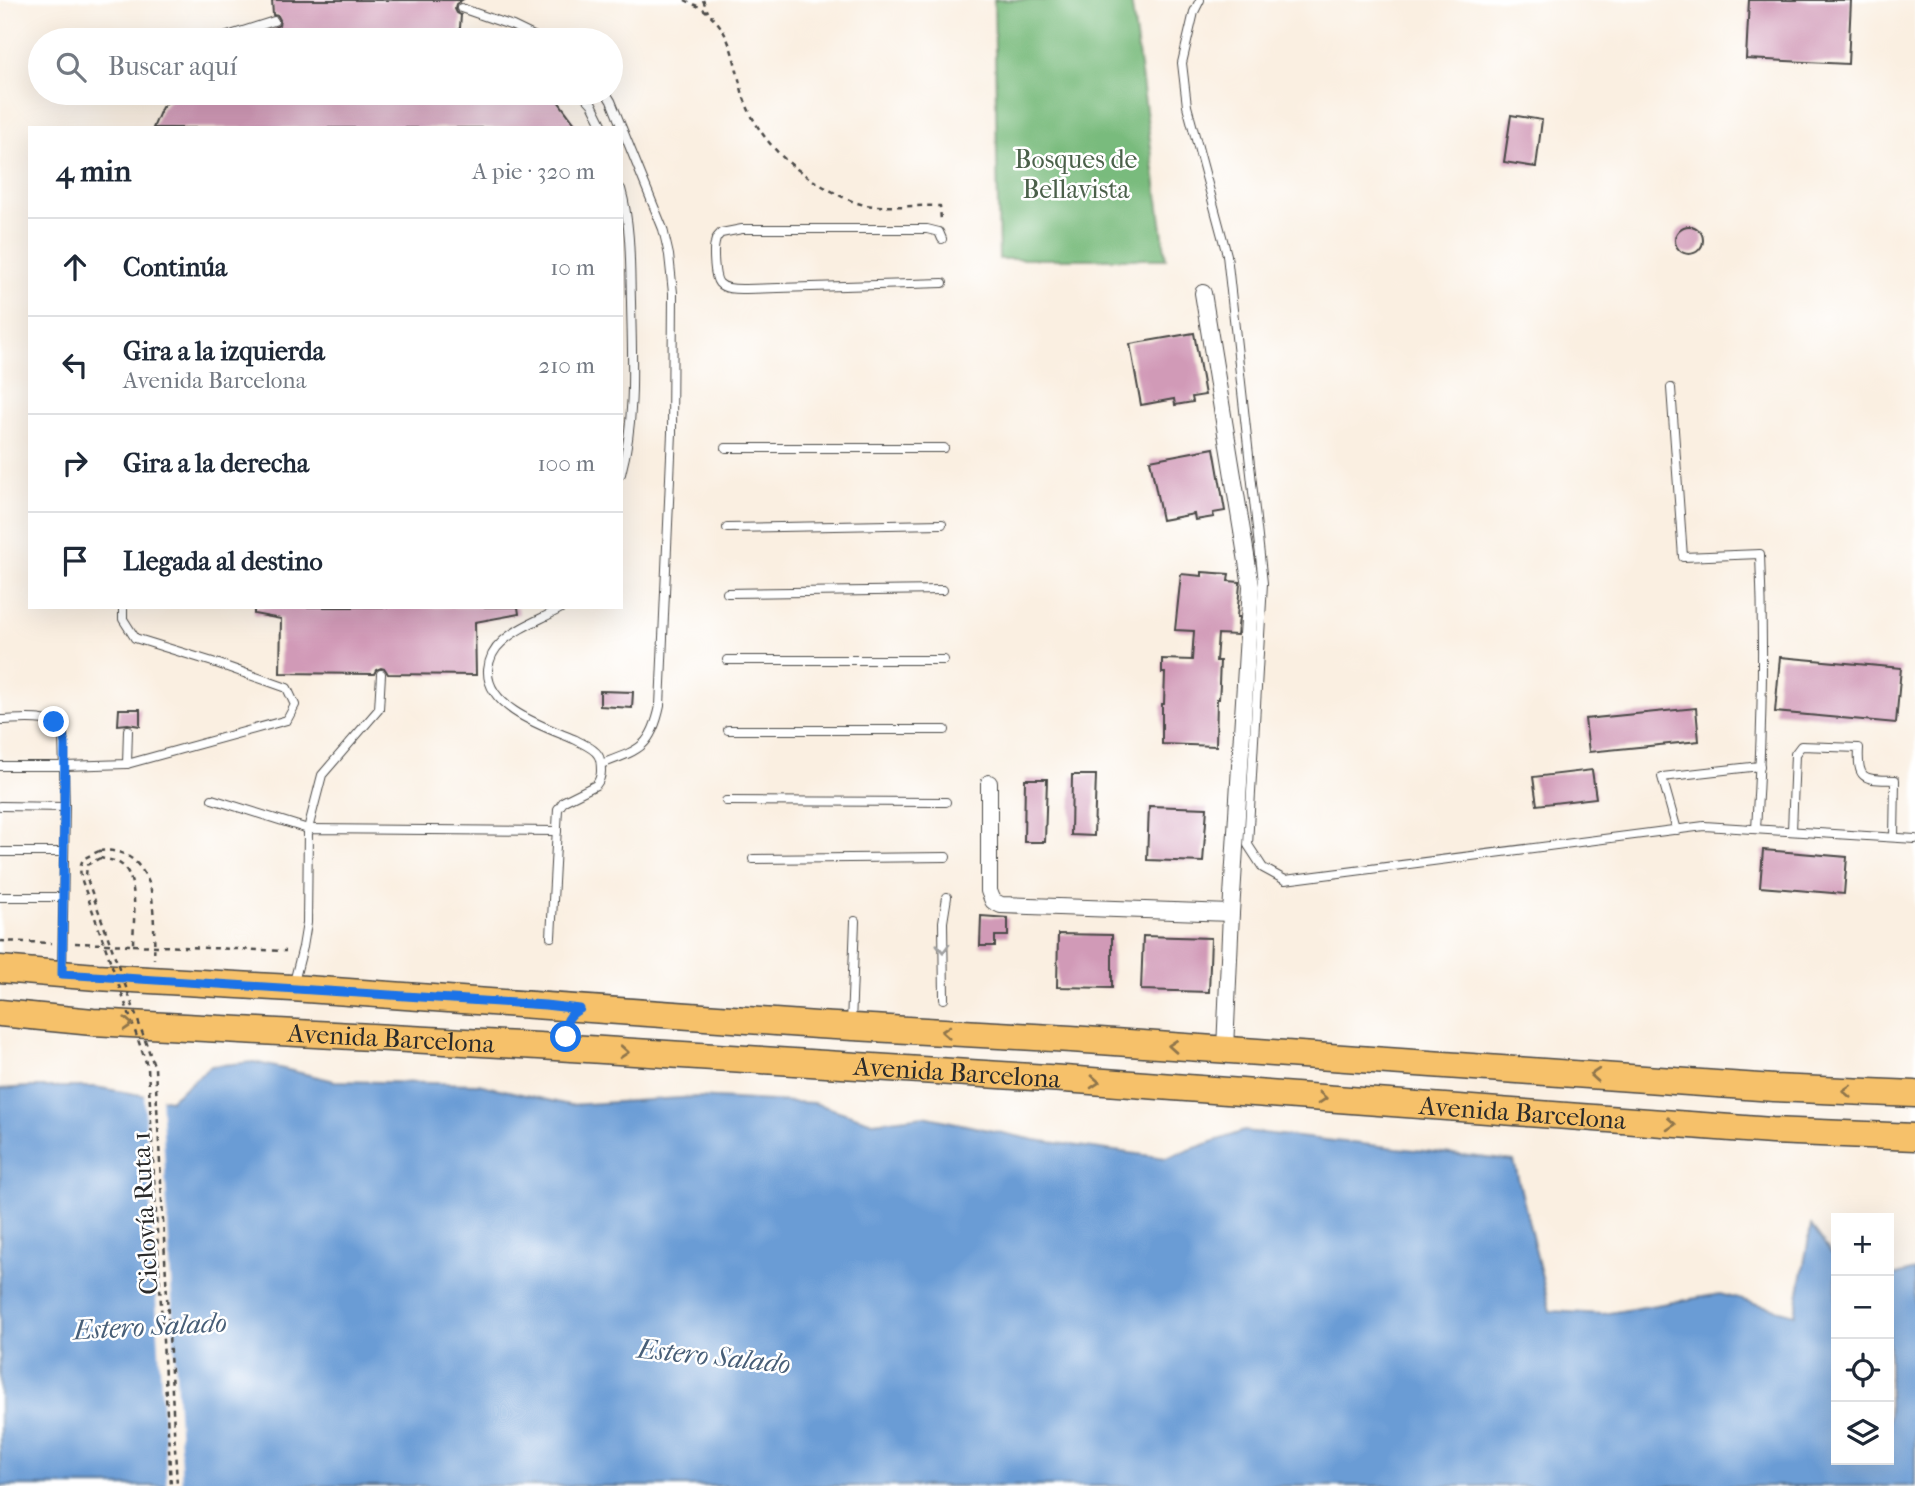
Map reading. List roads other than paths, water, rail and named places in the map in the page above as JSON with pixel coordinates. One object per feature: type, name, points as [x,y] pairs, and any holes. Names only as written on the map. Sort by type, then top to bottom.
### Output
[{"type":"main road","name":"Avenida Barcelona","points":[[0,969],[97,978],[292,988],[851,1027],[1225,1049],[1761,1087],[1915,1094]]},
{"type":"main road","points":[[36,1016],[50,1009],[54,1003],[55,988],[46,976],[50,973]]},
{"type":"main road","points":[[93,1022],[80,1013],[77,998],[80,988],[97,978]]},
{"type":"main road","points":[[286,1033],[295,1026],[301,1011],[292,988]]},
{"type":"main road","points":[[324,1035],[318,1028],[315,1012],[318,1003],[333,991]]},
{"type":"main road","points":[[539,1046],[547,1043],[556,1029],[552,1011],[545,1005]]},
{"type":"main road","points":[[578,1049],[566,1037],[565,1029],[566,1020],[580,1009]]},
{"type":"main road","name":"Avenida Barcelona","points":[[0,1013],[93,1022],[539,1046],[1064,1079],[1758,1130],[1915,1138]]},
{"type":"main road","points":[[1016,1077],[1023,1074],[1033,1061],[1029,1042],[1021,1036]]},
{"type":"main road","points":[[1064,1079],[1055,1063],[1056,1055],[1059,1048],[1071,1039]]},
{"type":"street","points":[[1203,293],[1251,586],[1225,1049]]},
{"type":"street","points":[[989,783],[989,891],[993,901],[1001,905],[1231,914]]},
{"type":"lane","points":[[1200,0],[1194,12],[1182,63],[1187,106],[1227,255],[1263,583],[1248,845],[1263,867],[1284,880],[1704,826],[1915,839]]},
{"type":"lane","points":[[461,8],[517,28]]},
{"type":"lane","points":[[252,28],[274,21]]},
{"type":"lane","points":[[592,105],[603,126]]},
{"type":"lane","points":[[613,105],[622,126]]},
{"type":"lane","points":[[601,764],[630,753],[648,740],[660,706],[671,447],[674,352],[669,255],[663,229],[623,129]]},
{"type":"lane","points":[[623,202],[628,233],[633,379],[629,438],[623,465]]},
{"type":"lane","points":[[942,239],[939,232],[927,229],[742,229],[720,233],[714,247],[717,277],[719,282],[728,288],[943,283]]},
{"type":"lane","points":[[1671,388],[1683,557],[1760,554],[1763,622],[1756,829]]},
{"type":"lane","points":[[726,448],[944,448]]},
{"type":"lane","points":[[727,528],[942,524]]},
{"type":"lane","points":[[727,593],[943,590]]},
{"type":"lane","points":[[0,766],[127,764],[287,720],[295,705],[287,688],[135,638],[123,619],[123,609]]},
{"type":"lane","points":[[551,937],[557,815],[560,805],[596,785],[601,778],[601,764],[597,753],[586,745],[517,713],[495,693],[489,683],[488,674],[489,661],[500,643],[559,609]]},
{"type":"lane","points":[[727,660],[944,660]]},
{"type":"lane","points":[[292,988],[307,923],[308,829],[322,775],[379,709],[381,674]]},
{"type":"lane","points":[[0,720],[54,722],[63,734],[65,807],[61,943],[50,973]]},
{"type":"lane","points":[[127,764],[128,730]]},
{"type":"lane","points":[[728,730],[945,730]]},
{"type":"lane","points":[[1792,831],[1795,754],[1801,746],[1858,748],[1861,774],[1869,779],[1895,780],[1894,837]]},
{"type":"lane","points":[[1677,830],[1662,777],[1760,765]]},
{"type":"lane","points":[[212,799],[308,829],[556,831]]},
{"type":"lane","points":[[726,800],[946,802]]},
{"type":"lane","points":[[0,806],[65,807]]},
{"type":"lane","points":[[0,852],[64,852]]},
{"type":"lane","points":[[753,859],[946,857]]},
{"type":"lane","points":[[0,897],[62,897]]},
{"type":"lane","points":[[944,999],[943,922],[947,897]]},
{"type":"lane","points":[[851,1027],[855,921]]},
{"type":"water","name":"Estero Salado","points":[[254,1062],[335,1081],[478,1084],[569,1105],[696,1097],[814,1103],[873,1122],[924,1116],[1035,1140],[1166,1158],[1244,1131],[1514,1161],[1550,1311],[1603,1314],[1720,1294],[1795,1314],[1811,1226],[1831,1253],[1831,1465],[1894,1465],[1894,1276],[1915,1270],[1915,1486],[0,1486],[0,1089],[95,1087],[170,1100],[211,1066]]},
{"type":"park label","name":"Bosques de Bellavista","points":[[1076,174]]}]
